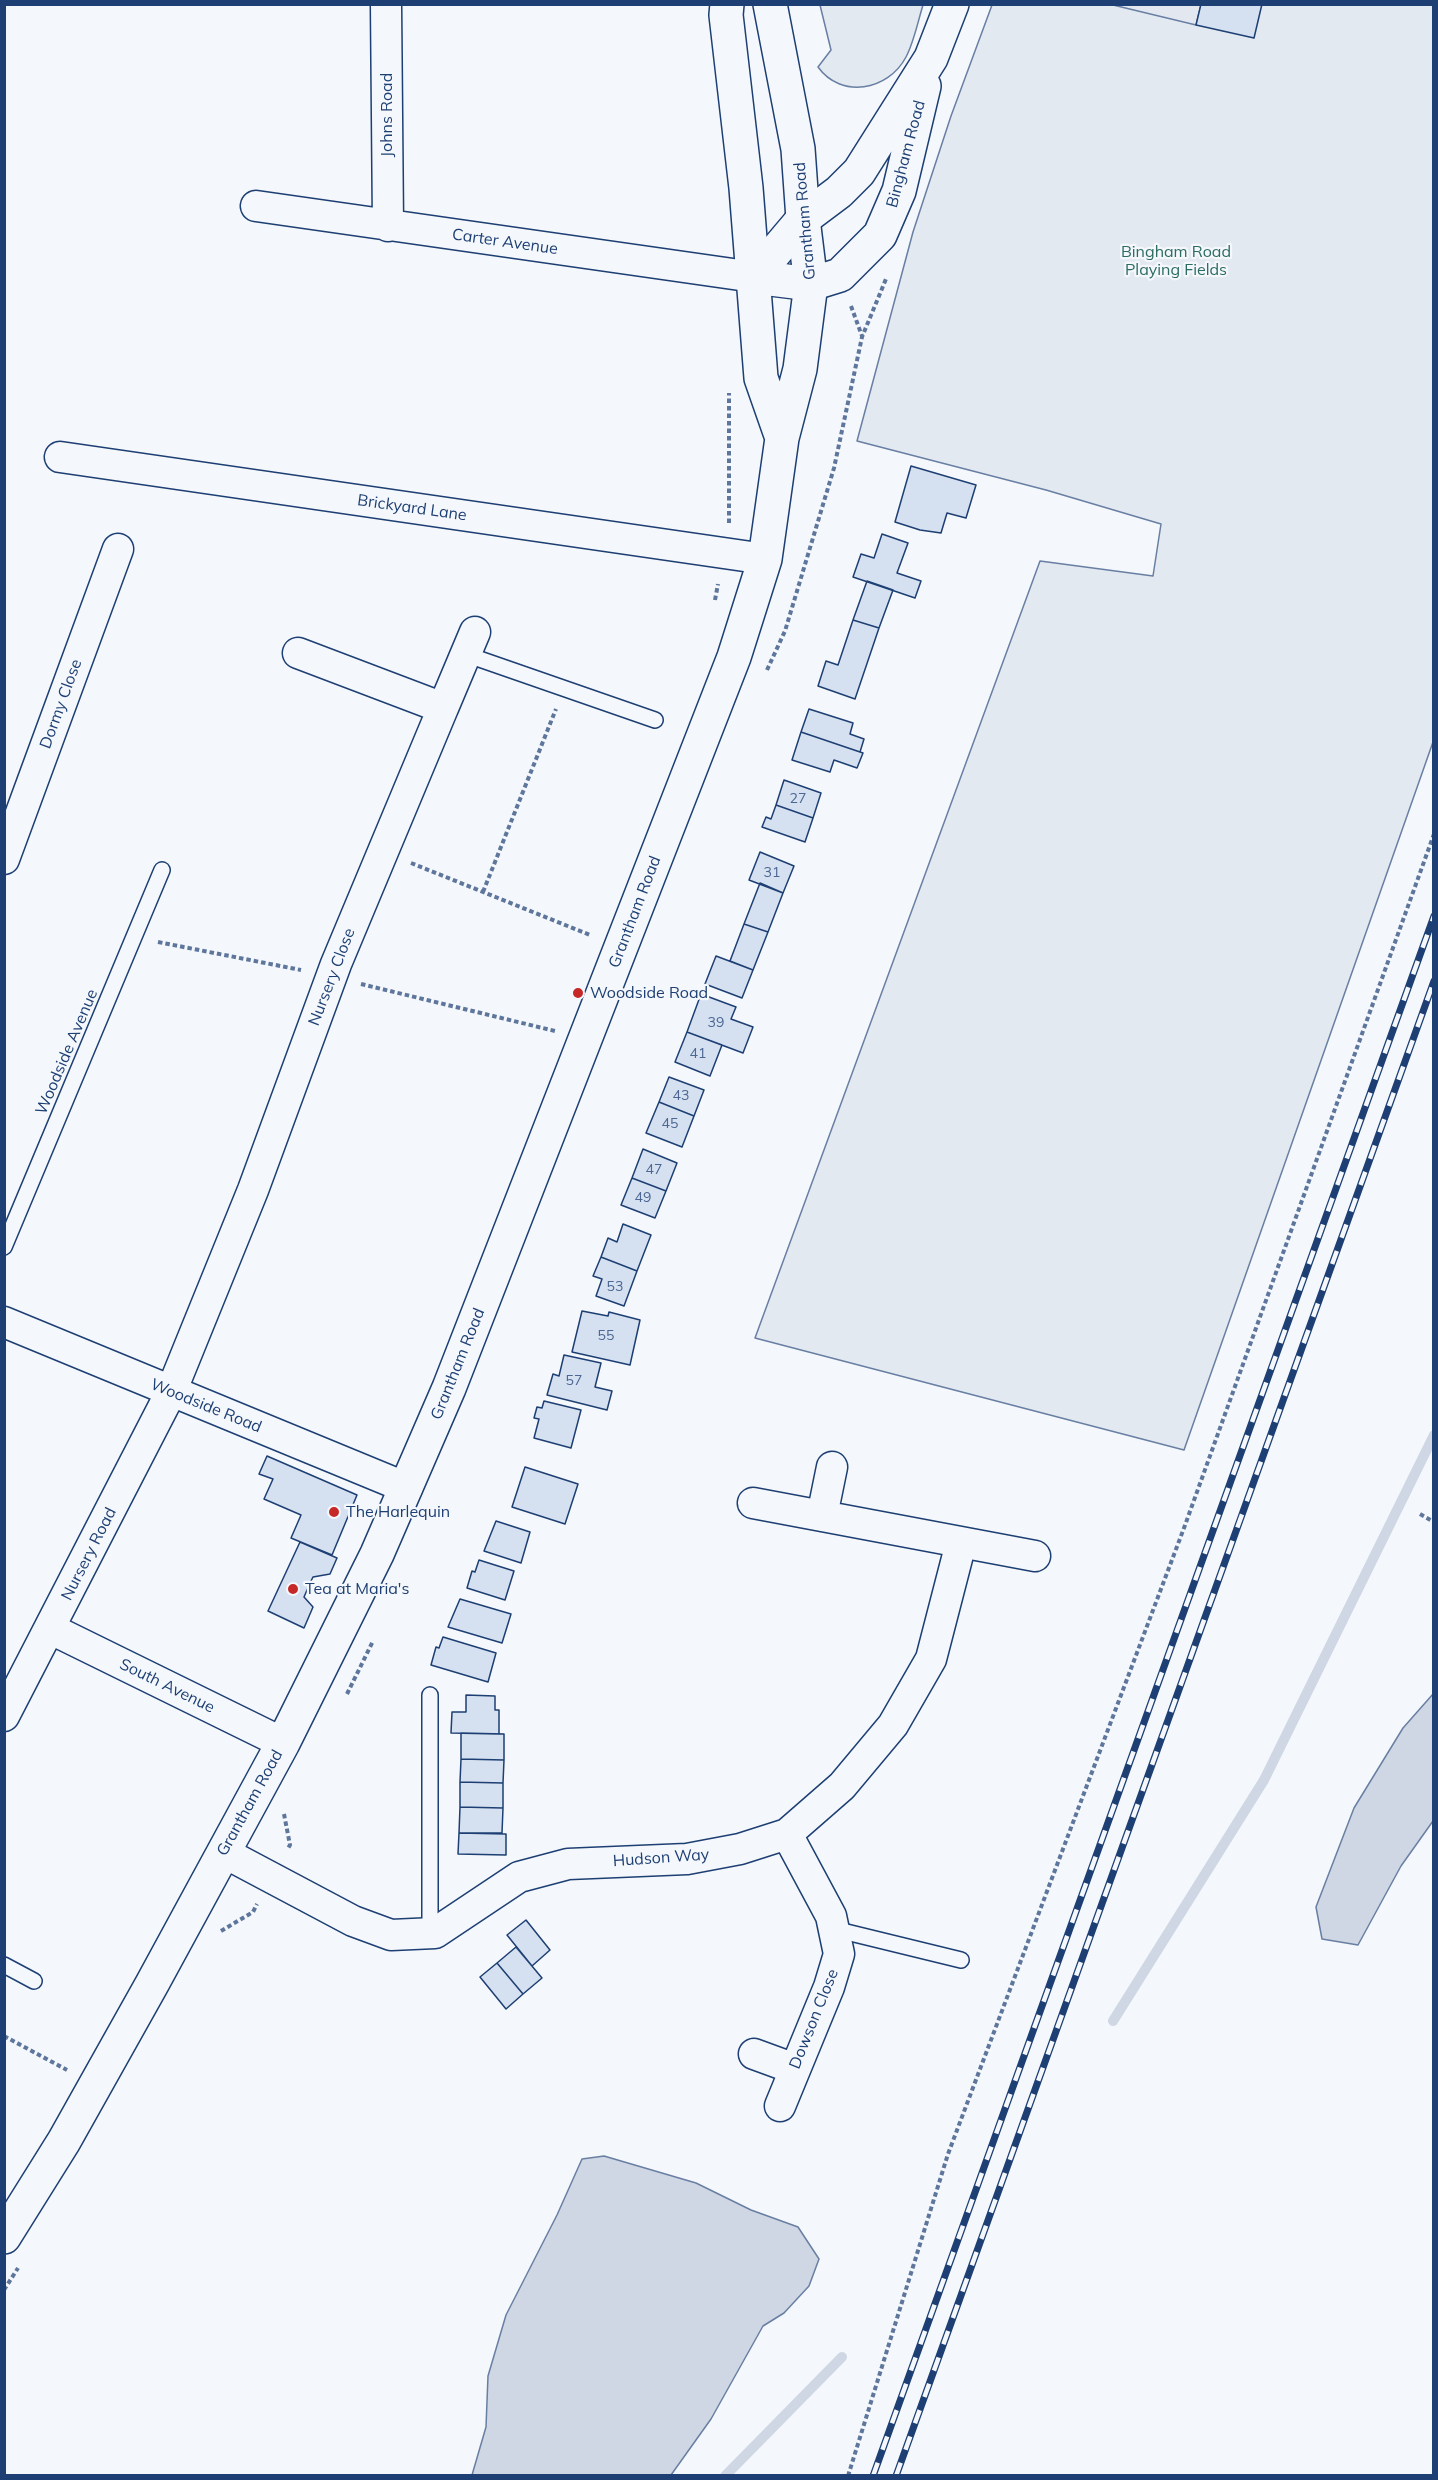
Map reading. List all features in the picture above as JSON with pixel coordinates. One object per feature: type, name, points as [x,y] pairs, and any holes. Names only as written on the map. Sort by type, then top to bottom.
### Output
[{"type":"main road","name":"Grantham Road","points":[[727,4],[726,15],[742,145],[754,277],[760,378],[782,438]]},
{"type":"main road","name":"Grantham Road","points":[[4,2237],[64,2141],[283,1743],[353,1604],[407,1488],[622,947],[734,657],[765,559],[782,438],[800,369],[812,285],[803,219],[798,149],[770,4]]},
{"type":"main road","name":"Bingham Road","points":[[812,285],[840,276],[880,235],[899,191],[931,57],[952,4]]},
{"type":"main road","name":"Bingham Road","points":[[754,277],[803,219],[839,192],[859,172],[931,57]]},
{"type":"main road","points":[[754,277],[812,285]]},
{"type":"street","name":"Johns Road","points":[[386,4],[388,226]]},
{"type":"street","name":"Carter Avenue","points":[[256,206],[754,277]]},
{"type":"street","name":"Brickyard Lane","points":[[60,457],[765,559]]},
{"type":"street","name":"Dormy Close","points":[[4,859],[118,549]]},
{"type":"street","name":"Nursery Close","points":[[171,1392],[253,1190],[331,976],[470,643]]},
{"type":"street","points":[[298,653],[442,708]]},
{"type":"street","name":"Woodside Road","points":[[4,1322],[407,1488]]},
{"type":"street","name":"Nursery Road","points":[[4,1716],[51,1629],[171,1392]]},
{"type":"street","points":[[822,1516],[832,1467]]},
{"type":"street","points":[[753,1503],[961,1544],[1035,1556]]},
{"type":"street","name":"Hudson Way","points":[[223,1852],[353,1921],[391,1935],[430,1934],[435,1933],[519,1877],[568,1864],[687,1859],[740,1849],[786,1834],[842,1786],[894,1725],[931,1659],[961,1544]]},
{"type":"street","name":"South Avenue","points":[[51,1629],[283,1743]]},
{"type":"street","name":"Dowson Close","points":[[780,2106],[829,1988],[839,1954],[831,1916],[786,1834]]},
{"type":"street","points":[[754,2054],[795,2069]]},
{"type":"lane","points":[[470,643],[564,689],[655,720]]},
{"type":"lane","name":"Woodside Avenue","points":[[4,1247],[162,870]]},
{"type":"lane","points":[[430,1695],[430,1934]]},
{"type":"lane","points":[[834,1929],[961,1960]]},
{"type":"lane","points":[[4,1965],[34,1981]]},
{"type":"path","points":[[766,672],[785,631],[834,468],[862,337],[889,270]]},
{"type":"path","points":[[713,607],[729,532],[729,391]]},
{"type":"path","points":[[483,892],[564,689]]},
{"type":"path","points":[[848,2475],[948,2154],[1180,1539],[1434,834]]},
{"type":"path","points":[[383,852],[622,947]]},
{"type":"path","points":[[1420,1514],[1434,1522]]},
{"type":"path","points":[[4,2036],[95,2085]]},
{"type":"green space","points":[[820,4],[923,5],[911,45],[898,69],[876,84],[851,87],[839,84],[818,67],[831,50]]},
{"type":"green space","name":"Bingham Road Playing Fields","points":[[992,5],[1433,5],[1433,742],[1184,1450],[755,1338],[1040,561],[1153,576],[1161,524],[1046,490],[857,441],[913,232],[951,116]]},
{"type":"shaded area","points":[[1113,5],[1201,5],[1196,25]]},
{"type":"shaded area","points":[[1433,1694],[1433,1821],[1401,1866],[1358,1945],[1322,1939],[1316,1907],[1354,1808],[1403,1728]]},
{"type":"shaded area","points":[[604,2156],[696,2183],[751,2210],[798,2227],[819,2259],[809,2286],[784,2313],[763,2326],[711,2419],[671,2475],[472,2475],[486,2427],[488,2376],[506,2315],[557,2215],[582,2159]]},
{"type":"building","points":[[1201,4],[1262,4],[1254,38],[1196,25]]},
{"type":"building","points":[[911,466],[976,485],[966,518],[947,513],[941,533],[920,530],[895,522]]},
{"type":"building","points":[[882,534],[908,543],[897,573],[921,581],[915,598],[853,577],[861,554],[874,558]]},
{"type":"building","points":[[867,581],[893,590],[879,628],[853,620]]},
{"type":"building","points":[[853,620],[879,628],[855,699],[818,686],[826,661],[838,665]]},
{"type":"building","points":[[809,709],[853,723],[850,734],[864,739],[860,752],[801,732]]},
{"type":"building","points":[[801,732],[863,753],[857,768],[834,760],[830,772],[792,760]]},
{"type":"building","points":[[784,780],[821,793],[813,818],[776,805]]},
{"type":"building","points":[[776,805],[813,818],[805,842],[762,827],[766,817],[771,819]]},
{"type":"building","points":[[760,852],[794,866],[783,893],[749,880]]},
{"type":"building","points":[[760,883],[783,893],[768,932],[744,924]]},
{"type":"building","points":[[744,924],[768,932],[753,970],[730,961]]},
{"type":"building","points":[[716,956],[753,970],[742,998],[705,984]]},
{"type":"building","points":[[701,994],[736,1007],[731,1019],[753,1027],[743,1053],[687,1032]]},
{"type":"building","points":[[687,1032],[722,1045],[710,1076],[675,1062]]},
{"type":"building","points":[[669,1077],[704,1090],[694,1116],[659,1102]]},
{"type":"building","points":[[659,1102],[694,1116],[682,1147],[646,1133]]},
{"type":"building","points":[[643,1149],[677,1163],[666,1191],[632,1178]]},
{"type":"building","points":[[632,1178],[666,1191],[655,1218],[621,1205]]},
{"type":"building","points":[[623,1224],[651,1235],[637,1271],[601,1257],[608,1238],[617,1242]]},
{"type":"building","points":[[601,1257],[637,1271],[624,1306],[596,1296],[602,1279],[593,1276]]},
{"type":"building","points":[[582,1311],[608,1316],[609,1312],[640,1320],[630,1365],[572,1352]]},
{"type":"building","points":[[564,1355],[601,1363],[595,1387],[612,1391],[607,1410],[547,1395],[553,1374],[559,1376]]},
{"type":"building","points":[[544,1401],[581,1410],[571,1448],[534,1438],[539,1419],[534,1418],[537,1407],[542,1408]]},
{"type":"building","points":[[267,1456],[357,1495],[332,1555],[291,1538],[301,1515],[264,1499],[273,1479],[259,1474]]},
{"type":"building","points":[[525,1467],[578,1484],[565,1524],[512,1507]]},
{"type":"building","points":[[496,1521],[530,1532],[521,1563],[484,1551]]},
{"type":"building","name":"Tea at Maria's","points":[[300,1542],[337,1558],[330,1574],[313,1577],[311,1581],[304,1597],[313,1607],[304,1628],[268,1611]]},
{"type":"building","points":[[479,1560],[514,1571],[505,1600],[467,1588],[472,1571],[475,1572]]},
{"type":"building","points":[[460,1599],[511,1614],[502,1643],[448,1627]]},
{"type":"building","points":[[443,1637],[496,1653],[488,1682],[431,1665],[436,1647],[439,1648]]},
{"type":"building","points":[[466,1695],[495,1696],[495,1710],[499,1710],[499,1734],[451,1733],[452,1712],[466,1712]]},
{"type":"building","points":[[461,1733],[504,1734],[504,1760],[461,1759]]},
{"type":"building","points":[[461,1759],[504,1760],[503,1783],[460,1782]]},
{"type":"building","points":[[460,1782],[503,1783],[503,1808],[460,1807]]},
{"type":"building","points":[[460,1807],[503,1808],[502,1833],[459,1833]]},
{"type":"building","points":[[459,1833],[506,1834],[506,1855],[458,1854]]},
{"type":"building","points":[[526,1920],[550,1950],[532,1966],[507,1935]]},
{"type":"building","points":[[516,1947],[542,1978],[523,1994],[497,1963]]},
{"type":"building","points":[[497,1963],[523,1994],[506,2009],[480,1977]]},
{"type":"waterway","points":[[1113,2021],[1264,1780],[1434,1435]]},
{"type":"waterway","points":[[725,2476],[842,2357]]},
{"type":"railway","points":[[873,2476],[1434,916]]},
{"type":"railway","points":[[896,2476],[1434,981]]},
{"type":"place","name":"Woodside Road","points":[[578,993]]},
{"type":"place","name":"The Harlequin","points":[[334,1512]]},
{"type":"place","name":"Tea at Maria's","points":[[293,1589]]}]
